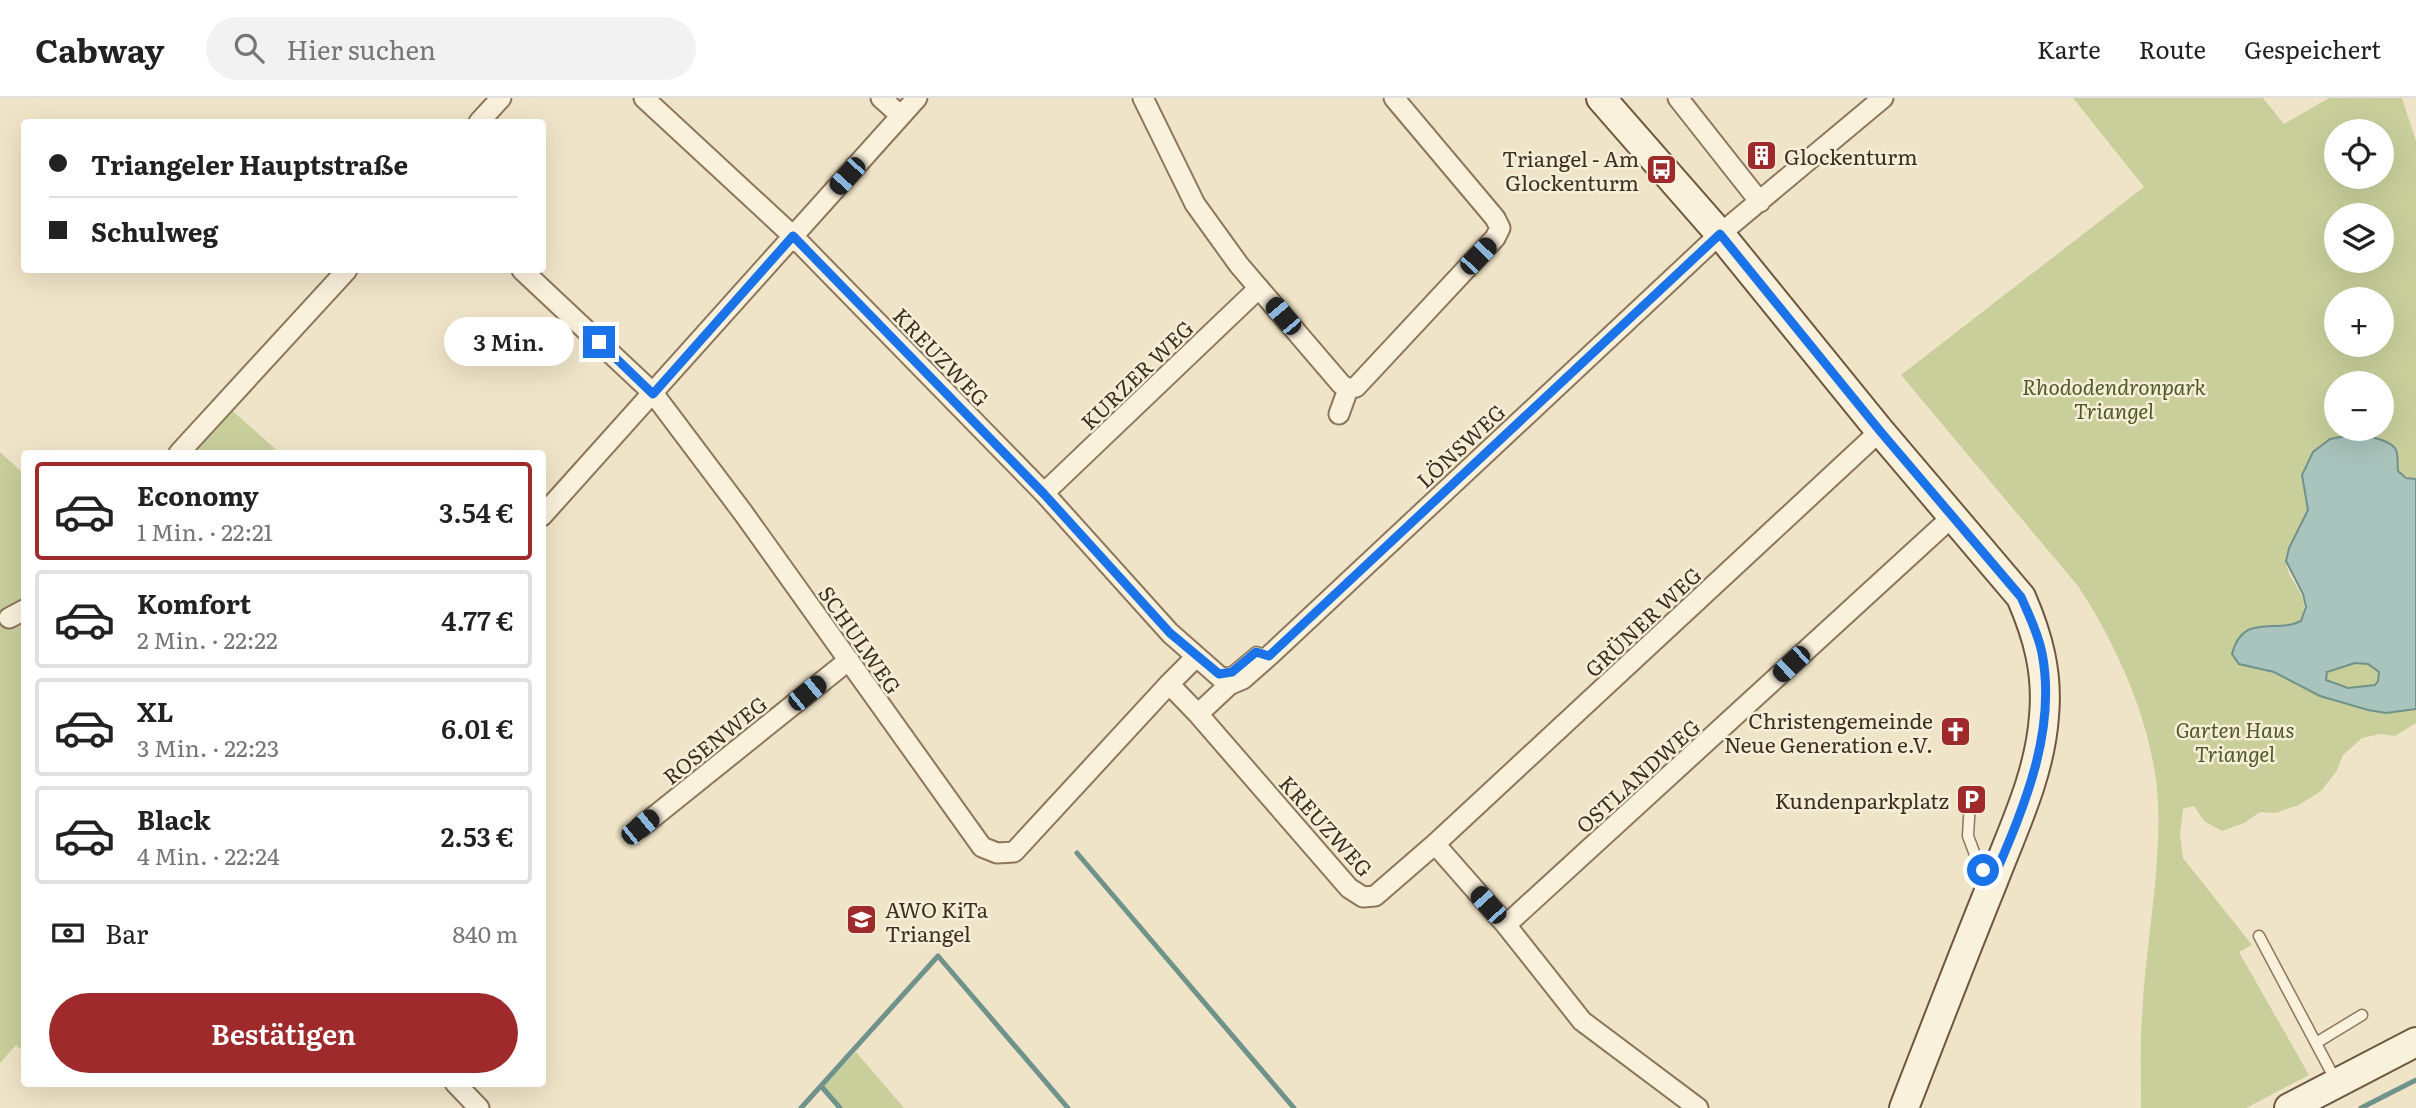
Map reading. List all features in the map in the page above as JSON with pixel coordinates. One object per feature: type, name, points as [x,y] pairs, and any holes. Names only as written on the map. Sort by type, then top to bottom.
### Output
[{"type":"street","points":[[483,119],[501,98]]},
{"type":"street","name":"KREUZWEG","points":[[643,98],[793,236],[1044,494],[1170,633],[1224,680]]},
{"type":"street","points":[[881,98],[901,116]]},
{"type":"street","points":[[546,512],[917,98]]},
{"type":"street","points":[[1143,98],[1195,204],[1239,265],[1348,389],[1356,387],[1495,238],[1500,228],[1495,218],[1394,98]]},
{"type":"street","points":[[1601,98],[1720,234],[1880,431],[2021,597],[2034,626],[2042,653],[2045,715],[2040,750],[2029,788],[1904,1108]]},
{"type":"street","points":[[1678,98],[1760,202]]},
{"type":"street","name":"LÖNSWEG","points":[[1198,714],[1224,680],[1243,679],[1720,234],[1883,98]]},
{"type":"street","points":[[182,450],[344,273]]},
{"type":"street","name":"SCHULWEG","points":[[525,273],[653,394],[744,514],[982,847],[997,853],[1014,852],[1196,657]]},
{"type":"street","name":"KURZER WEG","points":[[1044,494],[1259,288]]},
{"type":"street","points":[[1339,414],[1348,389]]},
{"type":"street","name":"GRÜNER WEG","points":[[1435,844],[1880,431]]},
{"type":"street","name":"OSTLANDWEG","points":[[1506,925],[1953,516]]},
{"type":"street","name":"ROSENWEG","points":[[640,827],[849,660]]},
{"type":"street","points":[[1169,684],[1198,714]]},
{"type":"street","name":"KREUZWEG","points":[[1198,714],[1349,888],[1363,897],[1375,896],[1435,844]]},
{"type":"street","points":[[1435,844],[1506,925],[1582,1021],[1698,1108]]},
{"type":"street","points":[[2289,1108],[2416,1042]]},
{"type":"street","points":[[459,1087],[479,1108]]},
{"type":"lane","points":[[1970,801],[1968,836],[1980,867],[1994,877]]},
{"type":"lane","points":[[2259,936],[2337,1084]]},
{"type":"lane","points":[[2316,1043],[2361,1015]]},
{"type":"green space","name":"Rhododendronpark Triangel","points":[[2073,98],[2263,98],[2284,124],[2329,98],[2402,98],[2416,141],[2416,479],[2401,475],[2381,441],[2394,441],[2394,371],[2324,371],[2324,441],[2326,441],[2315,450],[2302,474],[2308,511],[2286,554],[2288,570],[2304,603],[2301,622],[2243,633],[2233,647],[2243,665],[2273,673],[2331,700],[2379,710],[2416,709],[2416,723],[2395,736],[2380,734],[2362,738],[2343,755],[2336,772],[2321,791],[2299,805],[2275,813],[2260,812],[2244,823],[2222,831],[2204,821],[2194,806],[2183,809],[2180,835],[2183,858],[2252,945],[2239,952],[2309,1075],[2246,1108],[2141,1108],[2142,1017],[2158,831],[2155,776],[2142,719],[2121,663],[2078,586],[1901,375],[2144,187]]},
{"type":"green space","points":[[217,397],[277,450],[172,450]]},
{"type":"green space","points":[[0,452],[21,471],[21,1049],[16,1045],[0,1063]]},
{"type":"green space","name":"Garten Haus Triangel","points":[[2355,663],[2368,664],[2379,672],[2378,681],[2374,685],[2348,688],[2326,680],[2327,672]]},
{"type":"green space","points":[[856,1052],[904,1108],[842,1108],[823,1086]]},
{"type":"water","points":[[2327,441],[2383,441],[2396,450],[2398,471],[2406,478],[2416,479],[2416,709],[2386,713],[2320,696],[2274,672],[2239,664],[2232,654],[2237,641],[2252,629],[2301,621],[2306,607],[2303,594],[2286,561],[2289,548],[2308,510],[2302,475],[2313,452]],"holes":[[[2355,663],[2368,664],[2379,672],[2375,685],[2348,688],[2326,680],[2327,672]]]},
{"type":"waterway","points":[[1077,853],[1294,1108]]},
{"type":"waterway","points":[[801,1108],[938,956],[1068,1108]]},
{"type":"waterway","points":[[2361,1108],[2416,1080]]},
{"type":"waterway","points":[[821,1086],[840,1108]]},
{"type":"place","name":"Glockenturm","points":[[1761,155]]},
{"type":"place","name":"Triangel - Am Glockenturm","points":[[1662,169]]},
{"type":"place","name":"Christengemeinde Neue Generation e.V.","points":[[1956,731]]},
{"type":"place","name":"Kundenparkplatz","points":[[1972,799]]},
{"type":"place","name":"AWO KiTa Triangel","points":[[862,920]]},
{"type":"route","points":[[599,342],[653,394],[793,236],[1044,494],[1170,633],[1219,674],[1232,672],[1256,652],[1269,656],[1720,234],[1880,431],[2021,597],[2034,626],[2042,653],[2045,686],[2045,715],[2040,750],[2029,788],[1994,877],[1983,870]]}]
